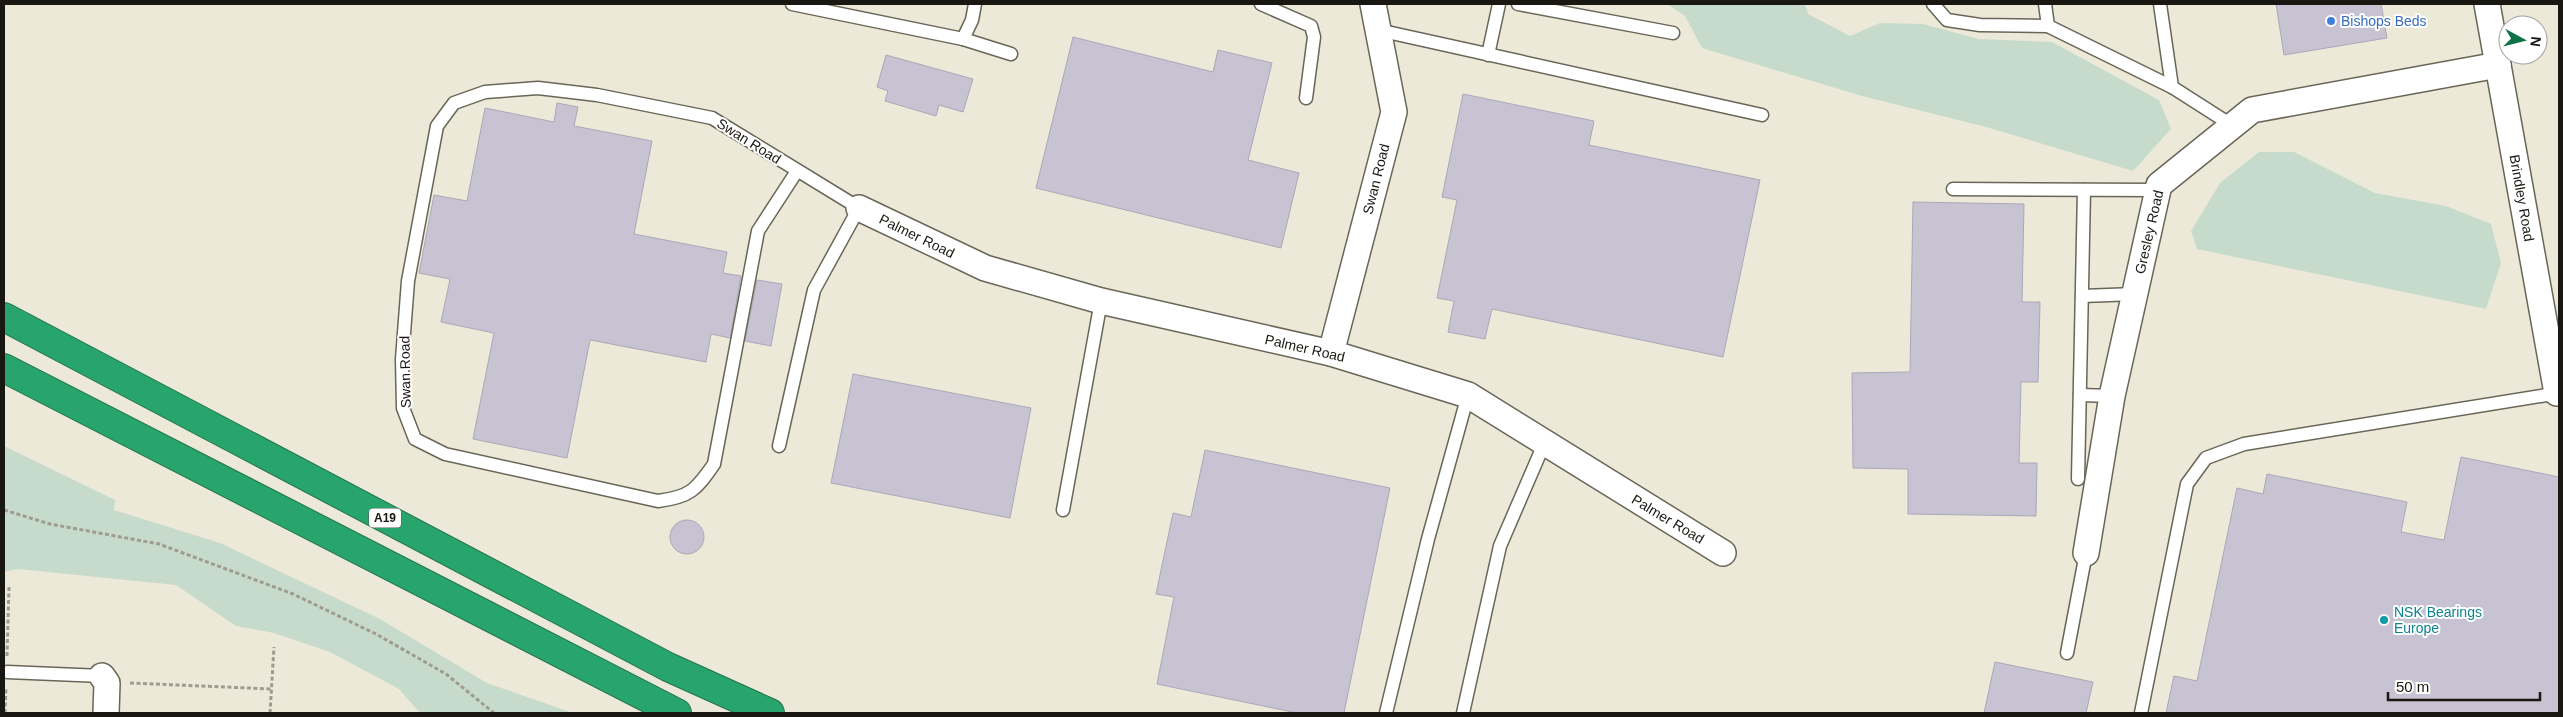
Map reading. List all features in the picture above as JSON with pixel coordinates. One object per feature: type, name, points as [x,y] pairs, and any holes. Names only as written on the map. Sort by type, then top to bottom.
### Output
[{"type":"highway","name":"A19","points":[[4,317],[668,667],[770,713]]},
{"type":"highway","points":[[4,368],[677,713]]},
{"type":"street","name":"Swan Road","points":[[1332,353],[1394,112],[1373,4]]},
{"type":"street","name":"Brindley Road","points":[[2486,4],[2558,393]]},
{"type":"street","name":"Gresley Road","points":[[2086,553],[2112,396],[2159,185],[2252,110],[2498,65]]},
{"type":"street","name":"Palmer Road","points":[[859,208],[985,268],[1101,301],[1332,353],[1468,395],[1544,444],[1724,553]]},
{"type":"street","points":[[104,679],[106,713]]},
{"type":"lane","points":[[792,4],[963,39],[1011,54]]},
{"type":"lane","points":[[963,39],[972,20],[975,4]]},
{"type":"lane","points":[[1261,4],[1311,26],[1314,37],[1306,98]]},
{"type":"lane","points":[[1488,55],[1499,4]]},
{"type":"lane","points":[[1518,4],[1673,33]]},
{"type":"lane","points":[[1933,4],[1947,20],[1980,25],[2048,26],[2172,87],[2232,126]]},
{"type":"lane","points":[[2045,4],[2048,26]]},
{"type":"lane","points":[[2160,4],[2172,87]]},
{"type":"lane","points":[[1378,30],[1762,116]]},
{"type":"lane","name":"Swan Road","points":[[797,171],[758,232],[714,464],[701,482],[682,498],[658,501],[445,454],[415,439],[403,408],[402,359],[408,281],[437,126],[454,102],[485,92],[538,88],[597,95],[712,118],[859,208]]},
{"type":"lane","points":[[1953,189],[2158,190]]},
{"type":"lane","points":[[2078,479],[2084,190]]},
{"type":"lane","points":[[779,446],[814,290],[859,208]]},
{"type":"lane","points":[[2082,296],[2135,294]]},
{"type":"lane","points":[[1063,510],[1101,301]]},
{"type":"lane","points":[[2141,713],[2187,484],[2206,458],[2244,444],[2558,393]]},
{"type":"lane","points":[[1386,713],[1428,539],[1468,395]]},
{"type":"lane","points":[[2080,395],[2112,396]]},
{"type":"lane","points":[[1462,713],[1500,546],[1544,444]]},
{"type":"lane","points":[[2067,653],[2086,553]]},
{"type":"lane","points":[[7,672],[104,679]]},
{"type":"path","points":[[4,510],[50,524],[159,544],[293,594],[376,634],[446,674],[494,713]]},
{"type":"path","points":[[5,713],[8,587]]},
{"type":"path","points":[[270,713],[274,647]]},
{"type":"path","points":[[104,679],[272,689]]},
{"type":"green space","points":[[1667,4],[1805,4],[1808,14],[1850,36],[1880,23],[1923,24],[1979,39],[2052,42],[2159,100],[2171,129],[2133,171],[1986,127],[1862,96],[1702,48],[1685,16]]},
{"type":"green space","points":[[2259,152],[2294,152],[2375,193],[2446,206],[2491,224],[2501,263],[2486,309],[2197,249],[2191,231],[2220,183]]},
{"type":"green space","points":[[4,446],[115,500],[114,510],[220,543],[380,619],[487,683],[573,713],[420,713],[399,689],[330,652],[274,633],[236,626],[176,585],[18,569],[4,572]]},
{"type":"building","name":"Bishops Beds","points":[[2276,4],[2381,4],[2387,38],[2284,55]]},
{"type":"building","points":[[1073,37],[1213,72],[1218,50],[1272,63],[1248,160],[1299,173],[1281,248],[1036,188]]},
{"type":"building","points":[[886,55],[973,79],[963,112],[939,105],[936,116],[885,101],[888,91],[877,87]]},
{"type":"building","points":[[1463,94],[1594,121],[1589,145],[1760,180],[1723,357],[1492,309],[1485,339],[1448,332],[1454,301],[1437,298],[1457,200],[1442,197]]},
{"type":"building","points":[[557,103],[578,107],[574,126],[652,141],[634,234],[727,252],[723,273],[741,276],[730,338],[711,334],[706,362],[590,340],[567,458],[473,439],[494,333],[441,322],[450,279],[419,273],[434,195],[467,201],[485,108],[554,122]]},
{"type":"building","points":[[1913,202],[2024,204],[2022,302],[2040,302],[2038,382],[2021,382],[2019,463],[2037,463],[2036,516],[1908,514],[1908,469],[1853,468],[1852,373],[1910,372]]},
{"type":"building","points":[[757,280],[782,284],[771,346],[745,341]]},
{"type":"building","points":[[853,374],[1031,408],[1010,518],[831,483]]},
{"type":"building","points":[[1205,450],[1390,488],[1344,713],[1297,713],[1157,684],[1174,597],[1156,594],[1173,513],[1191,517]]},
{"type":"building","name":"NSK Bearings Europe","points":[[2461,457],[2559,477],[2559,713],[2166,713],[2174,676],[2197,681],[2237,488],[2263,494],[2267,474],[2407,502],[2401,532],[2444,540]]},
{"type":"building","points":[[687,520],[694,521],[699,525],[703,530],[703,544],[699,549],[694,553],[687,554],[680,553],[675,549],[671,544],[670,537],[671,530],[675,525],[680,521]]},
{"type":"building","points":[[1995,662],[2093,682],[2086,713],[1984,713]]},
{"type":"place","name":"Bishops Beds","points":[[2331,21]]},
{"type":"place","name":"NSK Bearings Europe","points":[[2384,620]]}]
